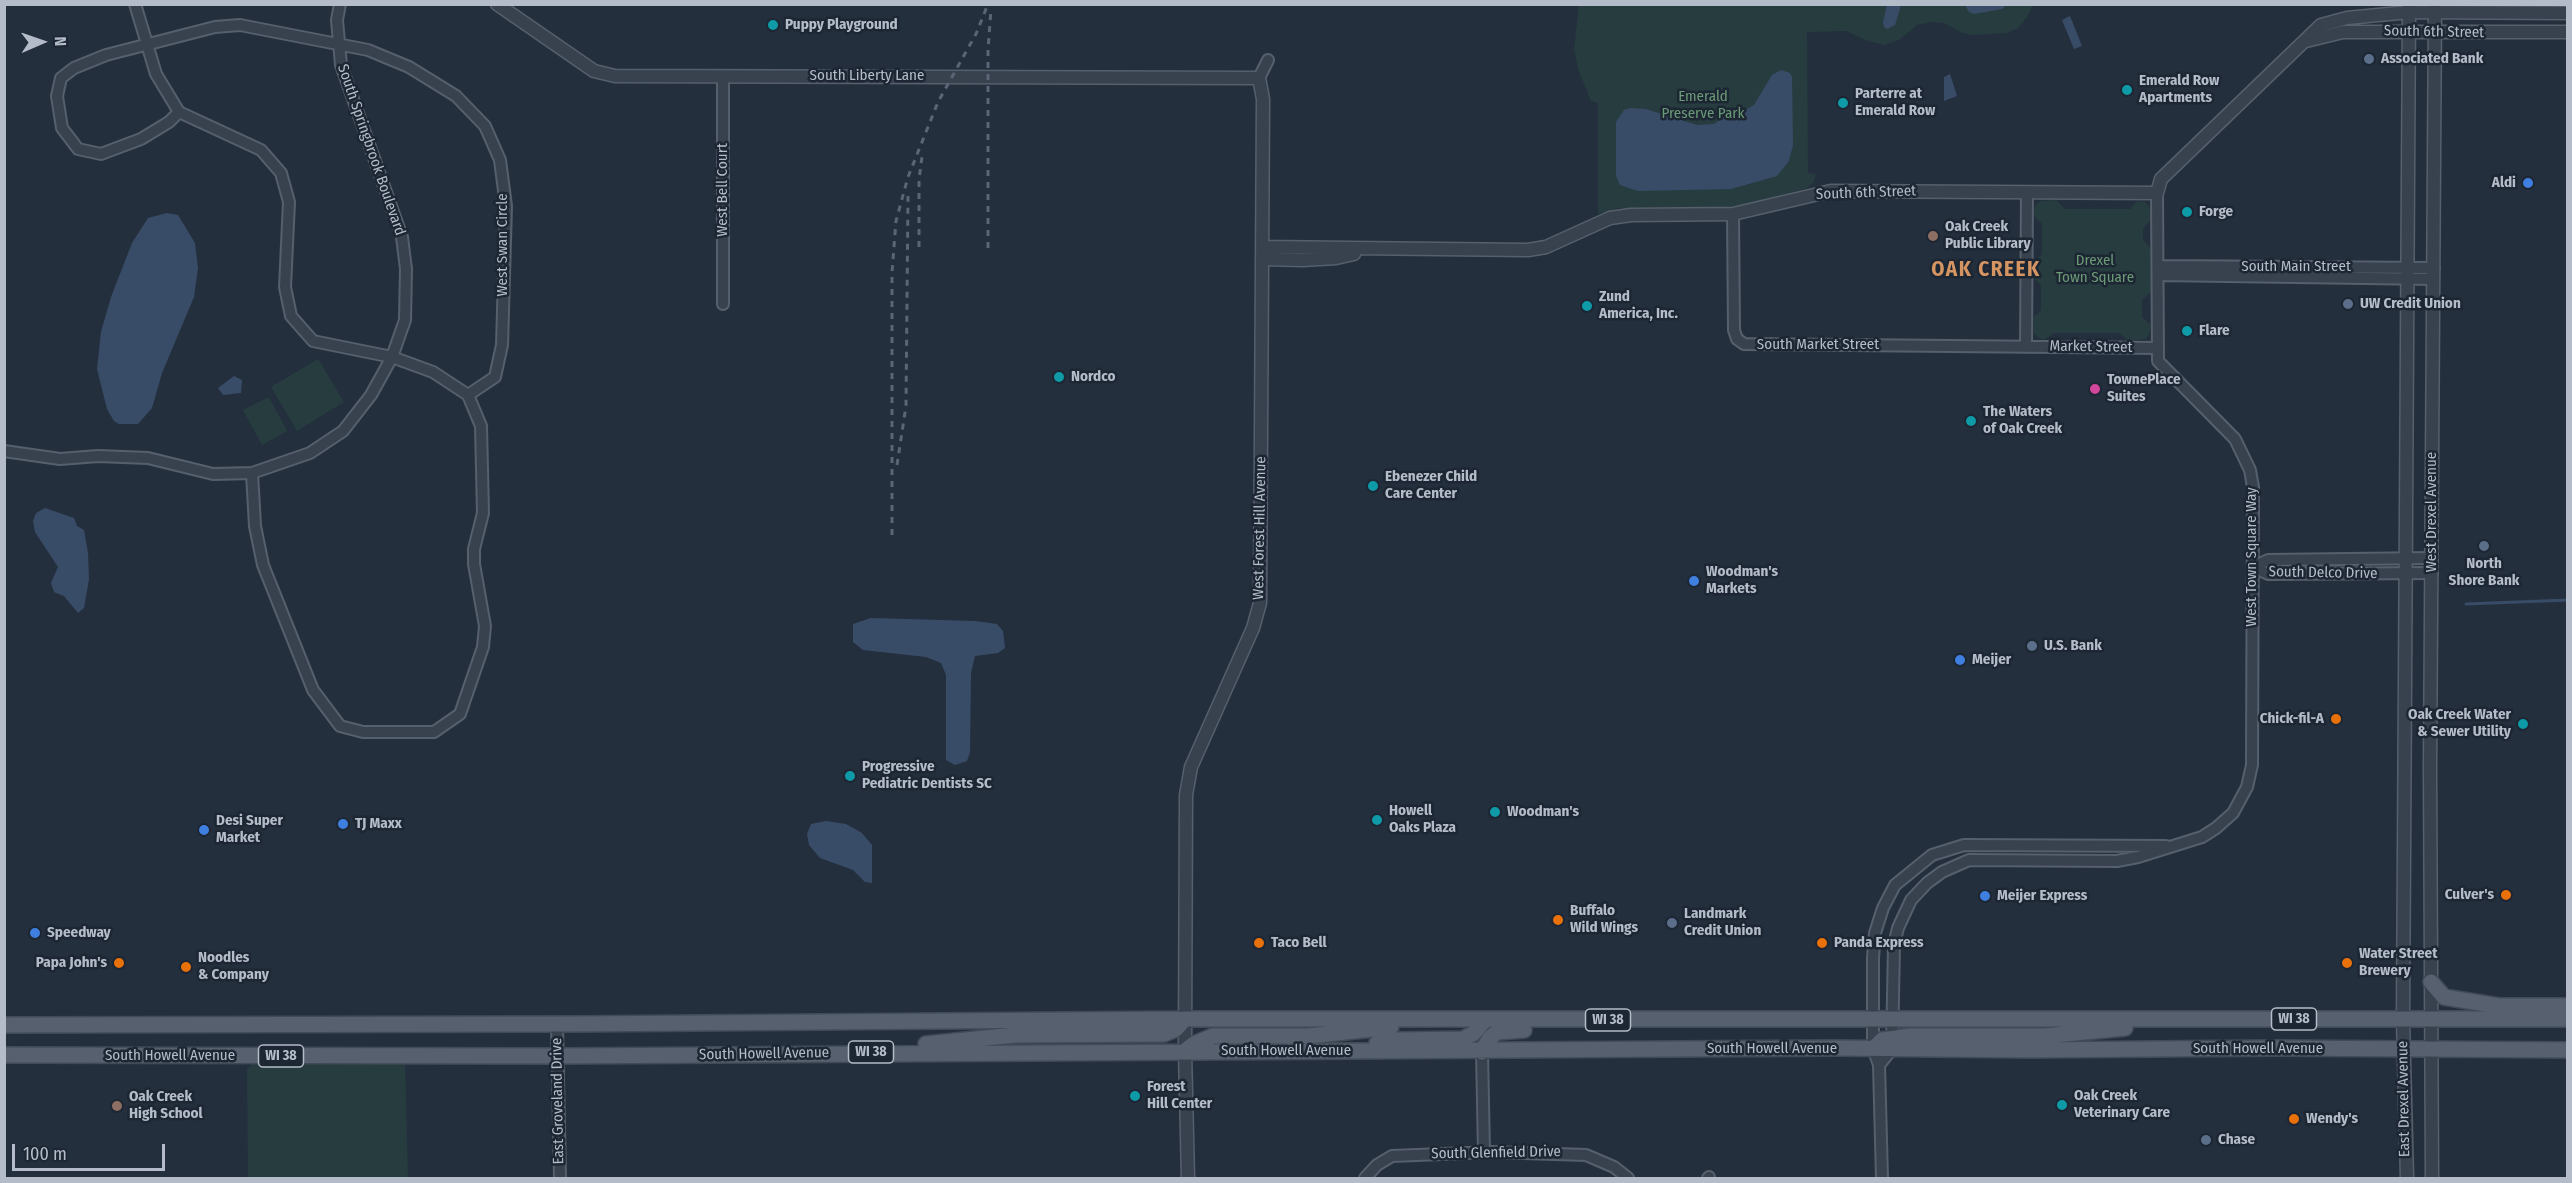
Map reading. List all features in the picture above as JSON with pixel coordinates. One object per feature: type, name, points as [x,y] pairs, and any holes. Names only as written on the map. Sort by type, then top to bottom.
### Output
[{"type":"main road","points":[[2431,982],[2444,997],[2499,1006],[2568,1006]]},
{"type":"main road","name":"South Howell Avenue","points":[[4,1025],[557,1024],[1185,1019],[2568,1019]]},
{"type":"main road","points":[[873,1052],[1015,1035],[1164,1034],[1176,1029],[1185,1019]]},
{"type":"main road","points":[[1185,1051],[1194,1044],[1213,1036],[1329,1035],[1438,1020]]},
{"type":"main road","points":[[1329,1050],[1399,1040],[1463,1039],[1474,1033],[1485,1020]]},
{"type":"main road","points":[[1482,1052],[1489,1039],[1497,1032],[1558,1030],[1607,1020]]},
{"type":"main road","points":[[1873,1048],[1882,1040],[1892,1043],[2045,1036],[2184,1020]]},
{"type":"main road","name":"South Howell Avenue","points":[[1892,1043],[2031,1050],[2568,1050]]},
{"type":"main road","name":"South Howell Avenue","points":[[4,1055],[558,1056],[873,1052],[1329,1050],[1482,1052],[1873,1048]]},
{"type":"street","points":[[135,4],[156,74],[180,112],[261,150],[281,173],[289,202],[285,287],[291,316],[313,341],[392,357],[433,372],[468,395],[481,426],[483,513],[474,549],[474,564],[485,626],[483,647],[460,714],[434,732],[363,732],[340,726],[313,690],[263,565],[255,526],[252,473]]},
{"type":"street","name":"South Springbrook Boulevard","points":[[4,451],[60,459],[98,456],[148,458],[213,474],[252,473],[310,453],[344,431],[371,395],[392,357],[405,320],[406,269],[402,237],[340,65],[337,20],[340,4]]},
{"type":"street","name":"South Liberty Lane","points":[[496,4],[594,71],[615,76],[1260,78]]},
{"type":"street","name":"South 6th Street","points":[[1262,253],[1336,258],[1373,250],[1528,250],[1546,247],[1610,218],[1631,215],[1733,214],[1831,191],[2157,193],[2161,179],[2321,25],[2409,8],[2568,13]]},
{"type":"street","name":"West Drexel Avenue","points":[[2403,1020],[2409,8]]},
{"type":"street","name":"West Drexel Avenue","points":[[2430,1020],[2435,8]]},
{"type":"street","name":"West Swan Circle","points":[[147,46],[215,27],[240,25],[368,50],[409,67],[456,96],[485,126],[500,160],[506,206],[502,345],[495,377],[468,395]]},
{"type":"street","name":"South 6th Street","points":[[2302,42],[2343,32],[2568,32]]},
{"type":"street","points":[[147,46],[106,55],[74,68],[61,78],[57,96],[62,128],[78,149],[101,154],[141,139],[169,122],[180,112]]},
{"type":"street","name":"West Forest Hill Avenue","points":[[1188,1179],[1185,1051],[1186,795],[1188,780],[1196,757],[1253,628],[1260,603],[1263,99],[1260,78],[1268,60]]},
{"type":"street","name":"West Bell Court","points":[[723,76],[723,304]]},
{"type":"street","points":[[2026,346],[2027,193]]},
{"type":"street","name":"West Town Square Way","points":[[1892,1043],[1894,945],[1898,928],[1911,900],[1927,883],[1942,872],[1969,861],[2117,861],[2176,846],[2202,837],[2224,823],[2233,813],[2247,787],[2252,765],[2253,487],[2244,454],[2235,440],[2158,362],[2157,193]]},
{"type":"street","name":"South Market Street","points":[[1733,214],[1734,330],[1737,339],[1744,344],[2026,346]]},
{"type":"street","name":"South Main Street","points":[[2158,271],[2433,274]]},
{"type":"street","name":"Market Street","points":[[2026,346],[2157,348]]},
{"type":"street","name":"South Delco Drive","points":[[2253,567],[2268,560],[2432,558]]},
{"type":"street","name":"South Delco Drive","points":[[2253,567],[2268,574],[2432,573]]},
{"type":"street","name":"West Town Square Way","points":[[1882,1179],[1879,1065],[1873,1048],[1874,941],[1883,908],[1895,885],[1932,855],[1964,845],[2176,846]]},
{"type":"street","name":"East Drexel Avenue","points":[[2403,1020],[2406,1179]]},
{"type":"street","name":"East Drexel Avenue","points":[[2430,1020],[2432,1179]]},
{"type":"street","name":"East Groveland Drive","points":[[557,1024],[560,1179]]},
{"type":"street","points":[[1879,1065],[1892,1043]]},
{"type":"street","points":[[1482,1052],[1484,1152]]},
{"type":"street","name":"South Glenfield Drive","points":[[1365,1179],[1377,1165],[1392,1156],[1484,1152],[1586,1155],[1614,1167],[1628,1179]]},
{"type":"green space","name":"Emerald Preserve Park","points":[[1579,5],[2033,5],[2018,28],[2007,33],[1973,35],[1963,33],[1944,23],[1930,22],[1917,25],[1899,40],[1885,45],[1868,41],[1846,31],[1807,32],[1808,173],[1816,174],[1814,182],[1807,188],[1747,205],[1619,208],[1598,214],[1598,103],[1591,101],[1579,72],[1574,49]]},
{"type":"green space","name":"Drexel Town Square","points":[[2056,200],[2065,209],[2130,209],[2137,201],[2145,202],[2149,206],[2151,220],[2143,228],[2143,240],[2151,248],[2151,292],[2142,300],[2142,317],[2151,325],[2146,339],[2128,341],[2120,333],[2055,333],[2043,340],[2034,334],[2033,318],[2041,310],[2041,286],[2034,278],[2034,262],[2042,254],[2042,224],[2034,216],[2034,209],[2037,203]]},
{"type":"green space","points":[[318,359],[344,402],[297,431],[271,387]]},
{"type":"green space","points":[[269,397],[287,431],[262,445],[243,410]]},
{"type":"green space","points":[[253,1063],[405,1063],[408,1178],[248,1178],[247,1069]]},
{"type":"water","points":[[1965,4],[2006,5],[2002,9],[1974,14],[1969,12]]},
{"type":"water","points":[[1887,5],[1901,5],[1895,25],[1887,29],[1883,22]]},
{"type":"water","points":[[2070,16],[2082,46],[2074,49],[2062,20]]},
{"type":"water","points":[[1781,70],[1790,73],[1792,77],[1793,145],[1789,161],[1777,176],[1731,189],[1638,191],[1620,185],[1616,176],[1616,122],[1624,110],[1646,109],[1697,125],[1714,124],[1732,112],[1744,111],[1754,105],[1772,75]]},
{"type":"water","points":[[1950,74],[1957,96],[1944,101],[1944,77]]},
{"type":"water","points":[[167,213],[178,215],[195,243],[198,268],[194,297],[162,373],[152,408],[138,424],[119,424],[114,421],[107,409],[97,369],[101,332],[111,297],[132,243],[148,218]]},
{"type":"water","points":[[234,376],[242,380],[241,393],[223,395],[218,388]]},
{"type":"water","points":[[45,508],[74,518],[77,526],[84,530],[89,579],[84,608],[78,613],[64,596],[54,592],[51,583],[58,567],[35,532],[33,521],[36,513]]},
{"type":"water","points":[[871,618],[975,621],[997,624],[1003,631],[1005,648],[998,653],[975,656],[971,673],[970,752],[967,761],[955,765],[946,760],[946,675],[941,663],[926,657],[863,650],[853,642],[853,624]]},
{"type":"water","points":[[826,821],[846,824],[862,833],[872,845],[872,883],[865,882],[853,870],[820,858],[809,845],[807,834],[811,824]]},
{"type":"waterway","points":[[2466,604],[2568,600]]},
{"type":"railway","points":[[892,535],[892,272],[896,221],[908,177],[938,102],[976,34],[988,4]]},
{"type":"railway","points":[[988,248],[988,49],[991,10]]},
{"type":"railway","points":[[919,247],[919,179],[922,157]]},
{"type":"railway","points":[[897,465],[906,406],[908,196]]},
{"type":"place","name":"Puppy Playground","points":[[773,25]]},
{"type":"place","name":"Associated Bank","points":[[2369,59]]},
{"type":"place","name":"Emerald Row Apartments","points":[[2127,90]]},
{"type":"place","name":"Parterre at Emerald Row","points":[[1843,103]]},
{"type":"place","name":"Aldi","points":[[2528,183]]},
{"type":"place","name":"Forge","points":[[2187,212]]},
{"type":"place","name":"Oak Creek Public Library","points":[[1933,236]]},
{"type":"place","name":"UW Credit Union","points":[[2348,304]]},
{"type":"place","name":"Zund America, Inc.","points":[[1587,306]]},
{"type":"place","name":"Flare","points":[[2187,331]]},
{"type":"place","name":"Nordco","points":[[1059,377]]},
{"type":"place","name":"TownePlace Suites","points":[[2095,389]]},
{"type":"place","name":"The Waters of Oak Creek","points":[[1971,421]]},
{"type":"place","name":"Ebenezer Child Care Center","points":[[1373,486]]},
{"type":"place","name":"North Shore Bank","points":[[2484,546]]},
{"type":"place","name":"Woodman's Markets","points":[[1694,581]]},
{"type":"place","name":"U.S. Bank","points":[[2032,646]]},
{"type":"place","name":"Meijer","points":[[1960,660]]},
{"type":"place","name":"Chick-fil-A","points":[[2336,719]]},
{"type":"place","name":"Oak Creek Water & Sewer Utility","points":[[2523,724]]},
{"type":"place","name":"Progressive Pediatric Dentists SC","points":[[850,776]]},
{"type":"place","name":"Woodman's","points":[[1495,812]]},
{"type":"place","name":"Howell Oaks Plaza","points":[[1377,820]]},
{"type":"place","name":"TJ Maxx","points":[[343,824]]},
{"type":"place","name":"Desi Super Market","points":[[204,830]]},
{"type":"place","name":"Culver's","points":[[2506,895]]},
{"type":"place","name":"Meijer Express","points":[[1985,896]]},
{"type":"place","name":"Buffalo Wild Wings","points":[[1558,920]]},
{"type":"place","name":"Landmark Credit Union","points":[[1672,923]]},
{"type":"place","name":"Speedway","points":[[35,933]]},
{"type":"place","name":"Taco Bell","points":[[1259,943]]},
{"type":"place","name":"Panda Express","points":[[1822,943]]},
{"type":"place","name":"Papa John's","points":[[119,963]]},
{"type":"place","name":"Water Street Brewery","points":[[2347,963]]},
{"type":"place","name":"Noodles & Company","points":[[186,967]]},
{"type":"place","name":"Forest Hill Center","points":[[1135,1096]]},
{"type":"place","name":"Oak Creek Veterinary Care","points":[[2062,1105]]},
{"type":"place","name":"Oak Creek High School","points":[[117,1106]]},
{"type":"place","name":"Wendy's","points":[[2294,1119]]},
{"type":"place","name":"Chase","points":[[2206,1140]]},
{"type":"district","name":"OAK CREEK","points":[[1986,270]]}]
